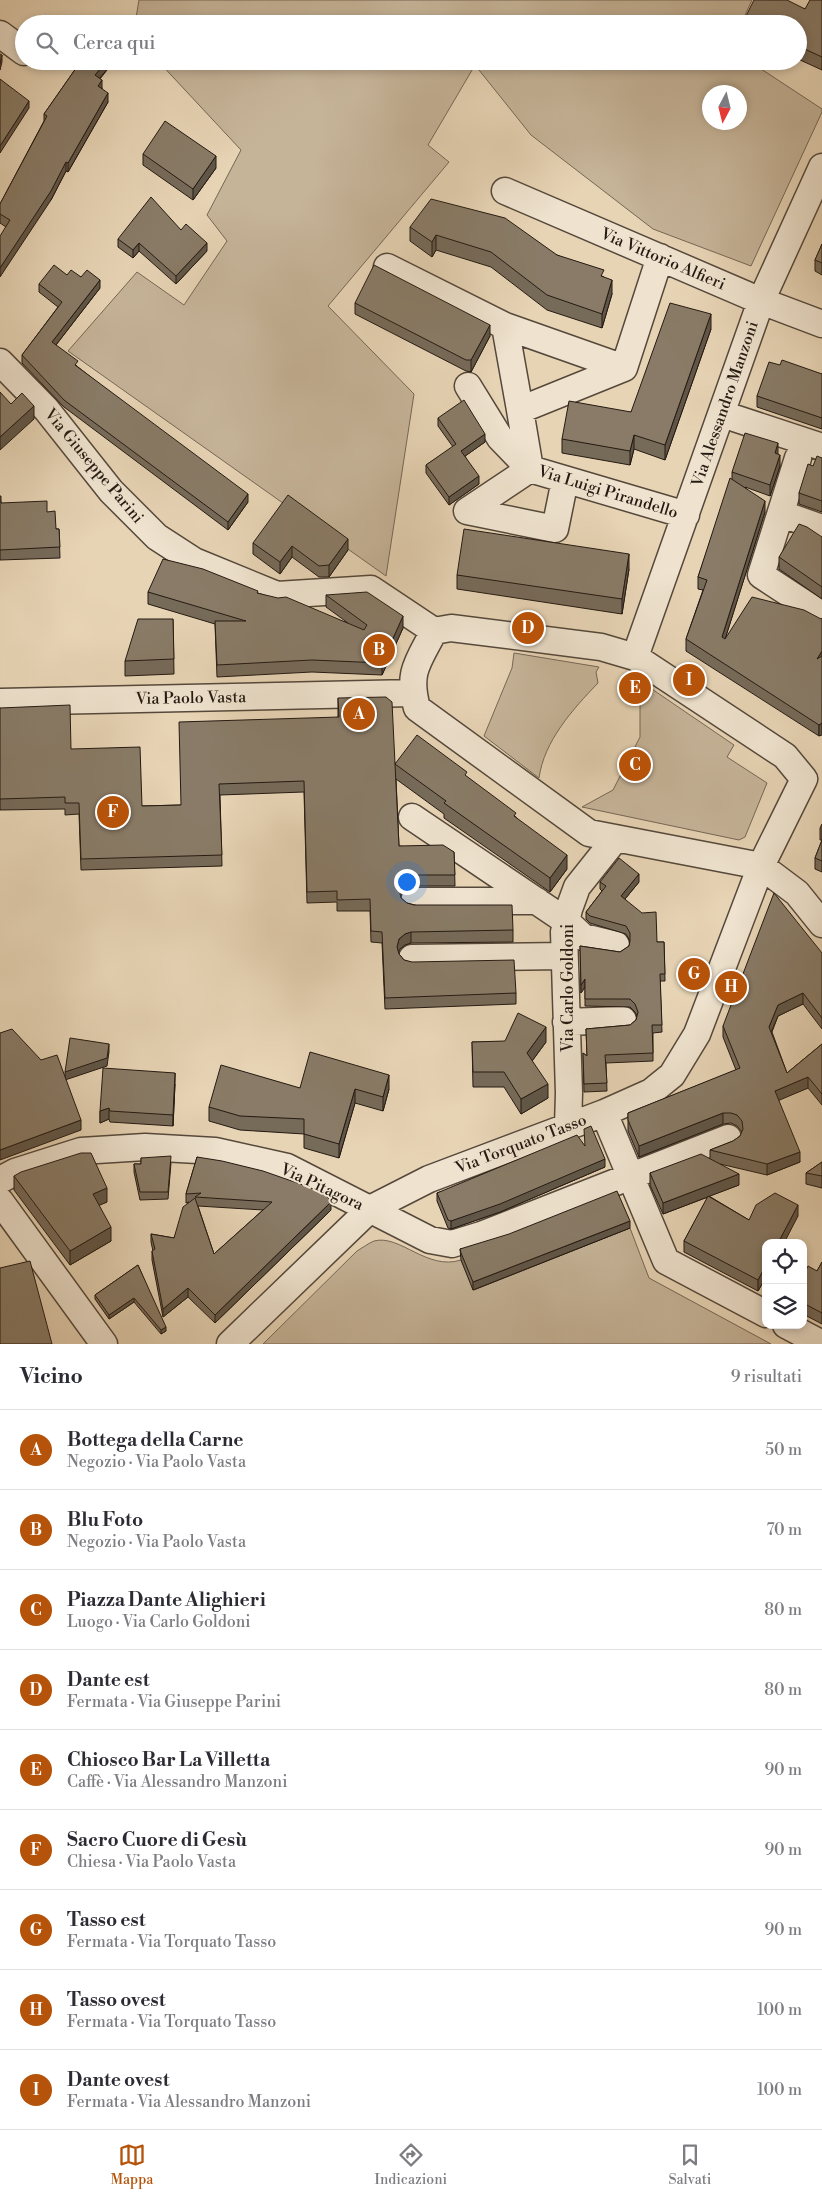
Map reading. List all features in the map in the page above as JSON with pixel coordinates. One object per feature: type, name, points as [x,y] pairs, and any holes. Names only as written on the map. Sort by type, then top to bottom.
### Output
[{"type":"street","points":[[0,34],[15,47]]},
{"type":"street","name":"Via Alessandro Manzoni","points":[[638,651],[761,301],[822,167]]},
{"type":"street","name":"Via Vittorio Alfieri","points":[[504,191],[761,301],[822,324]]},
{"type":"street","points":[[624,368],[660,257]]},
{"type":"street","points":[[388,267],[505,326],[624,368]]},
{"type":"street","name":"Via Luigi Pirandello","points":[[505,326],[530,469],[686,515]]},
{"type":"street","name":"Via Giuseppe Parini","points":[[0,362],[46,408],[111,491],[157,538],[194,561],[277,595],[371,589],[426,626]]},
{"type":"street","points":[[520,410],[624,368]]},
{"type":"street","points":[[468,386],[500,438],[530,469],[467,512],[555,529],[565,480]]},
{"type":"street","points":[[722,414],[822,447]]},
{"type":"street","points":[[798,458],[782,514],[761,575],[822,615]]},
{"type":"street","points":[[782,514],[822,528]]},
{"type":"street","points":[[813,775],[638,651],[426,626],[412,675],[413,693],[417,708],[589,833],[761,866],[797,893],[822,924]]},
{"type":"street","name":"Via Paolo Vasta","points":[[0,702],[413,693]]},
{"type":"street","name":"Via Torquato Tasso","points":[[230,1344],[370,1209],[429,1179],[604,1113],[651,1092],[672,1076],[698,1034],[761,866],[813,775]]},
{"type":"street","points":[[412,817],[566,921],[583,937],[616,945]]},
{"type":"street","name":"Via Carlo Goldoni","points":[[568,1126],[564,932],[577,887],[616,838]]},
{"type":"street","points":[[414,901],[537,901]]},
{"type":"street","points":[[412,958],[564,956]]},
{"type":"street","points":[[566,1022],[623,1020]]},
{"type":"street","points":[[604,1113],[666,1261],[762,1312]]},
{"type":"street","name":"Via Pitagora","points":[[0,1180],[15,1172],[81,1151],[145,1146],[215,1151],[287,1167],[430,1240],[452,1244],[481,1235],[728,1138]]},
{"type":"street","points":[[0,1201],[104,1344]]},
{"type":"street","points":[[794,1329],[822,1344]]},
{"type":"shaded area","points":[[139,0],[752,0],[745,15],[136,15]]},
{"type":"shaded area","points":[[166,70],[472,70],[428,145],[449,162],[328,306],[414,394],[386,576],[68,351],[137,272],[184,305],[227,241],[207,215],[241,150]]},
{"type":"shaded area","points":[[479,70],[763,70],[822,109],[751,266],[653,229],[531,135]]},
{"type":"shaded area","points":[[514,653],[599,667],[596,672],[598,683],[561,726],[547,751],[539,778],[484,736],[512,668]]},
{"type":"shaded area","points":[[646,685],[734,745],[727,757],[767,783],[745,837],[739,840],[582,807],[613,790],[640,737],[640,698]]},
{"type":"shaded area","points":[[630,1228],[649,1278],[771,1344],[263,1344],[357,1251],[374,1241],[384,1240],[394,1243],[437,1261],[461,1260],[474,1290]]},
{"type":"building","points":[[754,0],[787,0],[805,9],[810,0],[822,0],[822,57],[807,50],[807,15],[746,15]]},
{"type":"building","points":[[75,70],[99,70],[95,75],[102,80],[98,86],[108,93],[68,163],[66,162],[51,191],[0,268],[0,236],[10,220],[0,214],[0,204],[47,116],[44,114]]},
{"type":"building","points":[[0,79],[29,101],[0,146]]},
{"type":"building","points":[[165,121],[216,156],[193,189],[143,154]]},
{"type":"building","points":[[151,197],[181,230],[186,224],[207,243],[176,276],[139,243],[133,250],[118,239]]},
{"type":"building","points":[[431,199],[505,218],[557,255],[604,270],[601,276],[612,280],[602,314],[547,295],[491,252],[436,235],[432,242],[410,227]]},
{"type":"building","points":[[822,244],[822,263],[815,260]]},
{"type":"building","points":[[54,265],[67,275],[71,270],[81,277],[87,270],[100,280],[52,342],[78,361],[75,365],[248,494],[228,522],[64,400],[22,355],[62,302],[39,284]]},
{"type":"building","points":[[374,265],[490,325],[471,360],[466,360],[355,303]]},
{"type":"building","points":[[670,303],[711,314],[665,445],[634,435],[630,451],[562,439],[569,401],[631,412]]},
{"type":"building","points":[[782,360],[822,374],[822,418],[757,396],[769,362],[780,365]]},
{"type":"building","points":[[0,392],[11,404],[22,393],[34,406],[0,437]]},
{"type":"building","points":[[464,400],[485,434],[461,451],[479,476],[449,497],[426,465],[456,444],[438,418]]},
{"type":"building","points":[[745,433],[778,443],[775,453],[780,455],[770,485],[732,472]]},
{"type":"building","points":[[817,456],[822,458],[822,501],[799,493],[808,464],[813,466]]},
{"type":"building","points":[[730,478],[765,501],[722,637],[725,639],[752,597],[804,610],[822,618],[822,651],[817,659],[822,656],[822,723],[819,725],[686,639],[707,580],[698,577]]},
{"type":"building","points":[[288,495],[348,539],[329,565],[319,566],[292,546],[280,562],[253,543]]},
{"type":"building","points":[[0,496],[1,503],[47,501],[47,512],[55,511],[60,547],[0,550]]},
{"type":"building","points":[[799,524],[822,537],[822,587],[779,557]]},
{"type":"building","points":[[464,529],[629,554],[622,599],[457,575]]},
{"type":"building","points":[[163,559],[203,569],[258,591],[257,593],[278,598],[286,597],[364,630],[367,625],[326,595],[367,592],[403,616],[382,663],[312,660],[217,665],[215,621],[246,621],[148,592]]},
{"type":"building","points":[[138,619],[173,619],[174,659],[125,661]]},
{"type":"building","points":[[386,697],[392,702],[399,846],[443,845],[454,852],[455,875],[414,875],[407,877],[401,882],[399,889],[401,898],[407,903],[414,905],[512,905],[513,930],[411,932],[399,939],[397,947],[399,954],[404,960],[412,962],[514,960],[516,993],[385,998],[382,932],[371,931],[370,899],[337,900],[337,891],[307,892],[304,781],[219,784],[222,855],[81,859],[79,803],[65,803],[65,797],[0,799],[0,708],[70,705],[71,749],[140,747],[142,806],[181,805],[179,722],[339,717],[338,698]]},
{"type":"building","points":[[417,735],[467,772],[465,775],[516,813],[514,816],[567,855],[550,878],[444,803],[446,801],[395,764]]},
{"type":"building","points":[[822,840],[822,861],[815,858]]},
{"type":"building","points":[[619,858],[639,874],[621,896],[642,913],[656,912],[657,942],[664,942],[665,974],[660,974],[662,1025],[652,1025],[653,1053],[605,1055],[607,1083],[584,1084],[583,1053],[587,1056],[586,1029],[630,1025],[636,1020],[638,1012],[635,1004],[630,999],[585,999],[585,979],[581,985],[580,946],[620,952],[629,946],[630,933],[626,926],[590,916],[586,912],[606,886],[600,882]]},
{"type":"building","points":[[774,893],[822,953],[822,1018],[803,993],[778,1005],[769,1027],[787,1073],[822,1044],[822,1094],[808,1077],[775,1091],[800,1152],[767,1164],[710,1150],[733,1141],[740,1136],[743,1129],[742,1121],[737,1115],[731,1113],[723,1113],[639,1146],[628,1120],[628,1113],[740,1068],[723,1026]]},
{"type":"building","points":[[518,1013],[546,1027],[527,1053],[548,1084],[521,1099],[504,1072],[473,1072],[472,1042],[505,1041]]},
{"type":"building","points":[[12,1029],[41,1060],[57,1055],[81,1120],[0,1150],[0,1033]]},
{"type":"building","points":[[70,1038],[109,1044],[107,1058],[65,1072]]},
{"type":"building","points":[[310,1052],[389,1075],[383,1097],[355,1089],[339,1144],[304,1134],[304,1119],[240,1116],[209,1107],[221,1065],[300,1088]]},
{"type":"building","points":[[103,1068],[175,1073],[173,1115],[110,1111],[109,1108],[100,1111]]},
{"type":"building","points":[[591,1126],[605,1159],[500,1204],[451,1221],[448,1220],[437,1193],[577,1135],[585,1146],[584,1129]]},
{"type":"building","points":[[81,1153],[91,1153],[107,1188],[93,1194],[111,1227],[70,1251],[14,1176],[21,1172]]},
{"type":"building","points":[[701,1154],[739,1174],[663,1203],[650,1173]]},
{"type":"building","points":[[171,1156],[168,1192],[140,1192],[134,1164],[141,1164],[141,1158]]},
{"type":"building","points":[[197,1157],[263,1171],[309,1187],[326,1195],[331,1202],[215,1315],[188,1288],[163,1309],[152,1251],[155,1249],[151,1234],[174,1238],[183,1207],[195,1198],[214,1254],[272,1202],[195,1197],[201,1193],[186,1194]]},
{"type":"building","points":[[822,1162],[822,1176],[806,1173]]},
{"type":"building","points":[[617,1191],[630,1221],[473,1282],[460,1249],[509,1234]]},
{"type":"building","points":[[775,1193],[798,1205],[780,1239],[762,1239],[762,1272],[758,1280],[684,1241],[708,1196],[749,1220],[756,1205]]},
{"type":"building","points":[[30,1261],[52,1344],[0,1344],[0,1268]]},
{"type":"building","points":[[822,1262],[822,1313],[807,1305],[807,1268],[808,1266],[817,1271]]},
{"type":"building","points":[[138,1265],[166,1327],[161,1330],[134,1298],[109,1315],[95,1295]]},
{"type":"place","name":"Dante est","points":[[528,628]]},
{"type":"place","name":"Blu Foto","points":[[379,650]]},
{"type":"place","name":"Dante ovest","points":[[689,680]]},
{"type":"place","name":"Chiosco Bar La Villetta","points":[[635,688]]},
{"type":"place","name":"Bottega della Carne","points":[[359,714]]},
{"type":"place","name":"Piazza Dante Alighieri","points":[[635,765]]},
{"type":"place","name":"Sacro Cuore di Gesù","points":[[113,812]]},
{"type":"place","name":"Tasso est","points":[[694,974]]},
{"type":"place","name":"Tasso ovest","points":[[731,987]]}]
